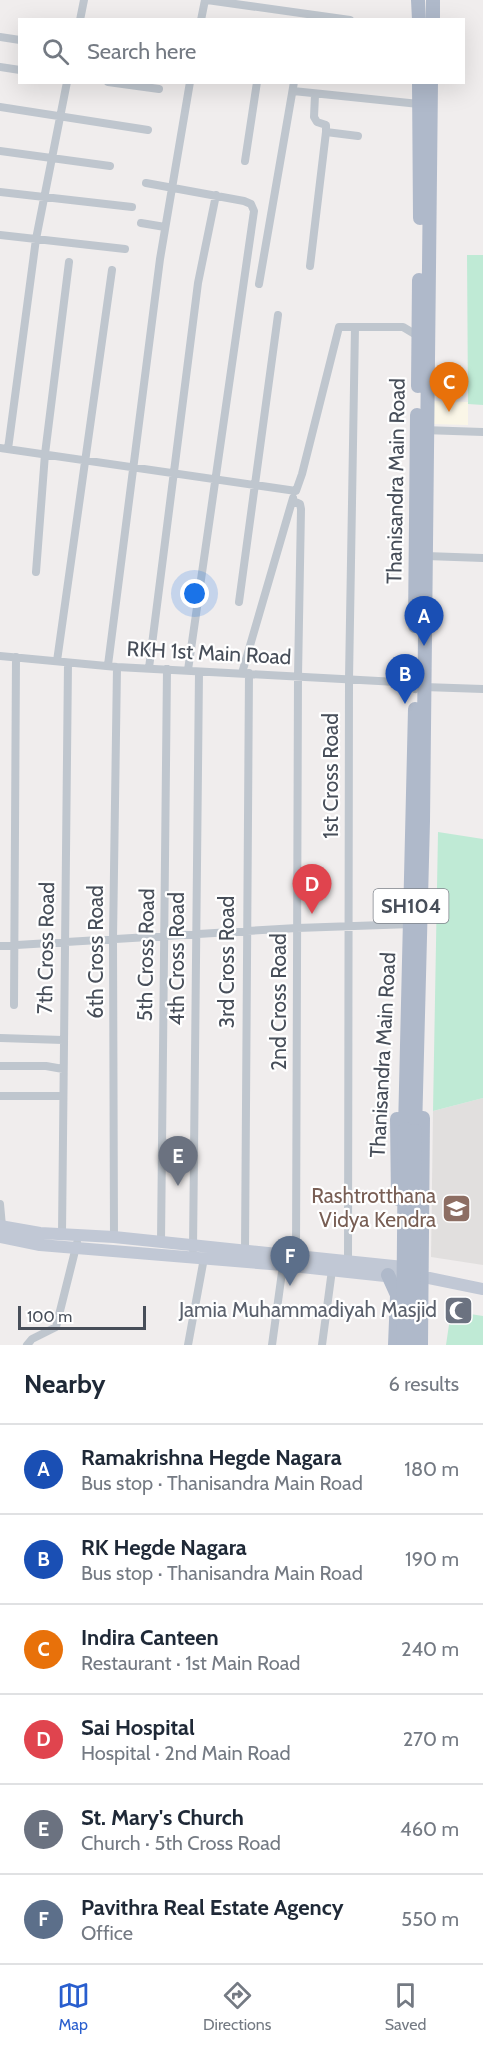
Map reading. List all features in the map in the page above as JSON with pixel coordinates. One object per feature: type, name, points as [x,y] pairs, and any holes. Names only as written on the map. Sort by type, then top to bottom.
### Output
[{"type":"main road","points":[[418,0],[419,18]]},
{"type":"main road","points":[[433,0],[433,18]]},
{"type":"main road","name":"Thanisandra Main Road","points":[[419,84],[418,336],[426,556],[419,689]]},
{"type":"main road","name":"Thanisandra Main Road","points":[[411,1097],[416,924],[422,430],[431,84]]},
{"type":"main road","name":"Thanisandra Main Road","points":[[395,1345],[397,1103],[411,1097]]},
{"type":"main road","name":"Thanisandra Main Road","points":[[411,1097],[423,1104],[424,1276],[421,1345]]},
{"type":"main road","name":"SH104","points":[[403,1345],[411,1097]]},
{"type":"main road","name":"SH104","points":[[411,1097],[413,1345]]},
{"type":"main road","points":[[1,1230],[40,1245],[114,1237],[161,1242],[197,1253],[245,1250],[348,1261],[394,1272]]},
{"type":"main road","points":[[1,1230],[62,1234],[77,1240],[284,1265],[332,1270],[394,1272],[483,1289]]},
{"type":"street","points":[[80,18],[84,0]]},
{"type":"street","points":[[202,18],[206,0],[328,18]]},
{"type":"street","points":[[267,18],[269,8]]},
{"type":"street","points":[[0,37],[18,40]]},
{"type":"street","points":[[0,67],[18,70]]},
{"type":"street","points":[[68,84],[36,239],[4,448],[215,481],[296,491]]},
{"type":"street","points":[[123,84],[159,89]]},
{"type":"street","name":"6th Cross Road","points":[[114,1237],[112,666],[133,468],[170,187],[190,84]]},
{"type":"street","points":[[245,161],[257,84]]},
{"type":"street","points":[[259,284],[294,87],[315,95],[419,104]]},
{"type":"street","points":[[310,266],[326,132],[326,125],[317,122],[314,117],[315,95]]},
{"type":"street","points":[[0,107],[148,130]]},
{"type":"street","points":[[326,132],[358,136]]},
{"type":"street","points":[[0,151],[110,166]]},
{"type":"street","points":[[146,183],[216,195],[251,204],[254,211],[188,670]]},
{"type":"street","points":[[0,192],[132,207]]},
{"type":"street","points":[[149,668],[198,283],[216,195]]},
{"type":"street","points":[[141,223],[165,227]]},
{"type":"street","points":[[0,235],[125,249]]},
{"type":"street","points":[[36,572],[45,454],[69,262]]},
{"type":"street","points":[[57,661],[112,270]]},
{"type":"street","points":[[239,602],[278,315]]},
{"type":"street","name":"3rd Cross Road","points":[[245,1250],[245,673],[302,474],[339,327],[355,327]]},
{"type":"street","points":[[355,327],[403,327],[418,336]]},
{"type":"street","name":"1st Cross Road","points":[[348,1261],[349,679],[355,327]]},
{"type":"street","points":[[422,430],[483,432]]},
{"type":"street","name":"2nd Cross Road","points":[[293,501],[300,504],[301,509],[298,676],[296,1255]]},
{"type":"street","points":[[426,556],[483,558]]},
{"type":"street","name":"RKH 1st Main Road","points":[[0,656],[199,672],[397,682],[419,689],[483,689]]},
{"type":"street","points":[[15,1005],[16,657]]},
{"type":"street","name":"7th Cross Road","points":[[62,1234],[68,663]]},
{"type":"street","name":"5th Cross Road","points":[[161,1242],[166,669]]},
{"type":"street","name":"4th Cross Road","points":[[188,1345],[197,1253],[195,936],[199,672]]},
{"type":"street","points":[[0,946],[245,933],[297,928],[416,924]]},
{"type":"street","points":[[0,1038],[63,1040]]},
{"type":"street","points":[[0,1066],[46,1066],[63,1069]]},
{"type":"street","points":[[0,1096],[62,1096]]},
{"type":"street","points":[[0,1204],[1,1230]]},
{"type":"street","points":[[27,1345],[32,1339],[56,1327],[77,1240]]},
{"type":"street","points":[[272,1345],[284,1265]]},
{"type":"street","points":[[322,1345],[332,1270]]},
{"type":"shaded area","points":[[432,401],[468,402],[468,425],[432,424]]},
{"type":"shaded area","name":"Rashtrotthana Vidya Kendra","points":[[483,1098],[483,1265],[431,1257],[433,1111]]},
{"type":"green space","points":[[467,255],[483,255],[483,405],[468,404]]},
{"type":"green space","points":[[438,832],[483,839],[483,1098],[433,1111]]},
{"type":"green space","points":[[451,1311],[483,1316],[483,1345],[446,1345]]},
{"type":"place","name":"Indira Canteen","points":[[449,412]]},
{"type":"place","name":"Ramakrishna Hegde Nagara","points":[[424,646]]},
{"type":"place","name":"RK Hegde Nagara","points":[[405,704]]},
{"type":"place","name":"Sai Hospital","points":[[312,914]]},
{"type":"place","name":"St. Mary's Church","points":[[178,1186]]},
{"type":"place","name":"Rashtrotthana Vidya Kendra","points":[[457,1208]]},
{"type":"place","name":"Pavithra Real Estate Agency","points":[[290,1286]]},
{"type":"place","name":"Jamia Muhammadiyah Masjid","points":[[458,1310]]}]
